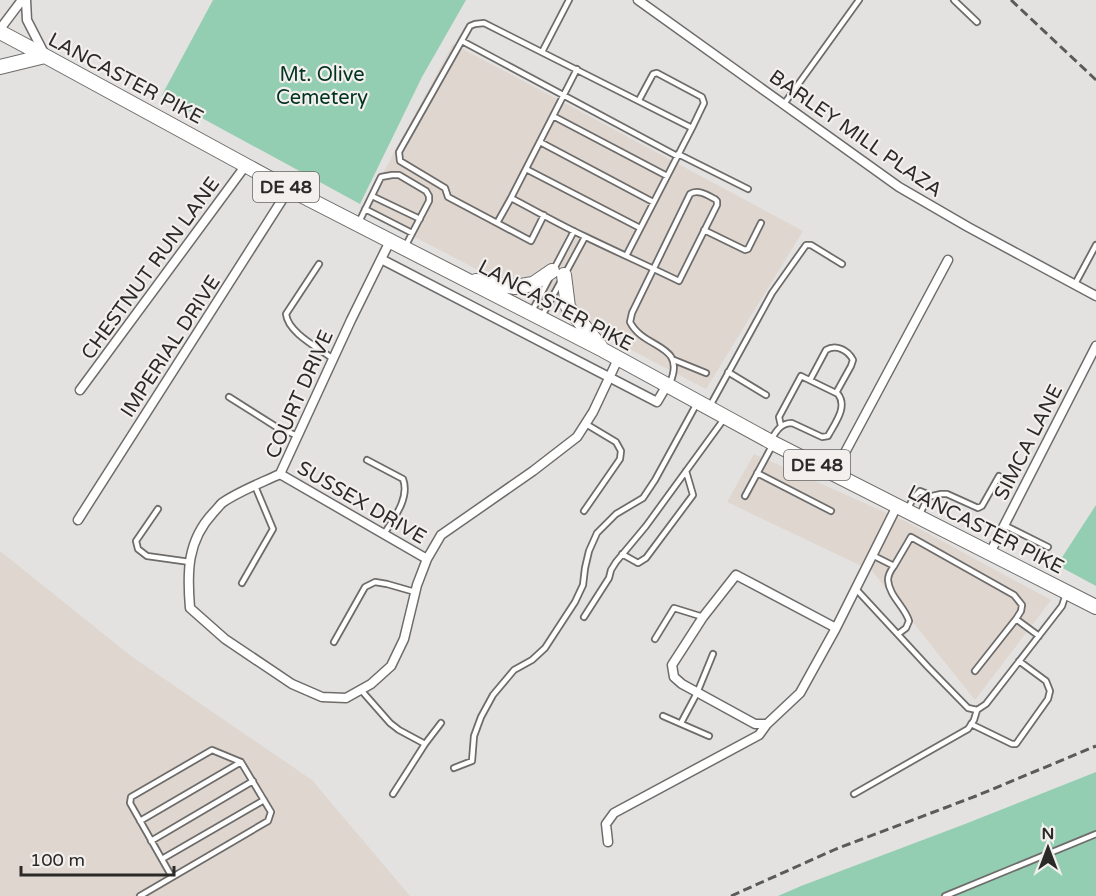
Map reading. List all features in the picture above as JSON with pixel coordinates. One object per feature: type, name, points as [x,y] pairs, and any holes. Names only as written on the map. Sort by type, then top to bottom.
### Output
[{"type":"main road","name":"LANCASTER PIKE","points":[[0,31],[289,189],[603,350],[772,442],[1096,607]]},
{"type":"main road","points":[[0,67],[45,56]]},
{"type":"main road","points":[[465,279],[515,287],[533,284],[558,273],[568,307],[603,350]]},
{"type":"street","points":[[0,31],[24,0]]},
{"type":"street","points":[[24,0],[27,20],[45,56]]},
{"type":"street","name":"BARLEY MILL PLAZA","points":[[638,0],[899,187],[1096,296]]},
{"type":"street","name":"CHESTNUT RUN LANE","points":[[80,390],[246,165]]},
{"type":"street","name":"IMPERIAL DRIVE","points":[[78,520],[289,189]]},
{"type":"street","name":"COURT DRIVE","points":[[390,241],[280,474],[221,504],[202,524],[191,550],[188,584],[190,608],[225,639],[292,684],[322,697],[346,698],[371,684],[391,666],[404,639],[415,592],[427,559],[441,535],[533,471],[577,437],[594,412],[618,359]]},
{"type":"street","points":[[381,259],[657,402],[668,386]]},
{"type":"street","points":[[834,473],[948,260]]},
{"type":"street","name":"SIMCA LANE","points":[[990,553],[1096,346]]},
{"type":"street","name":"SUSSEX DRIVE","points":[[280,474],[427,559]]},
{"type":"street","points":[[608,842],[606,824],[614,813],[759,735],[767,724],[800,693],[836,628],[872,555],[907,511]]},
{"type":"street","points":[[767,724],[755,724],[697,693],[674,677],[672,665],[703,617],[736,575],[836,628]]},
{"type":"lane","points":[[542,52],[569,0]]},
{"type":"lane","points":[[784,104],[859,0]]},
{"type":"lane","points":[[954,0],[977,22]]},
{"type":"lane","points":[[544,215],[531,241],[448,197],[445,189],[400,161],[399,152],[470,26],[484,23],[692,128]]},
{"type":"lane","points":[[462,41],[678,155],[748,189]]},
{"type":"lane","points":[[497,222],[577,69]]},
{"type":"lane","points":[[626,256],[704,103],[702,97],[657,73],[653,74],[639,100]]},
{"type":"lane","points":[[553,116],[667,176]]},
{"type":"lane","points":[[540,142],[653,202]]},
{"type":"lane","points":[[526,169],[640,228]]},
{"type":"lane","points":[[358,224],[381,177],[399,175],[426,191],[429,196],[429,201],[404,248]]},
{"type":"lane","points":[[511,198],[585,237],[654,269],[679,281],[717,206],[717,201],[706,195],[694,192],[690,194],[654,269],[632,314],[630,322],[633,328],[669,353],[674,360],[674,376],[668,386]]},
{"type":"lane","points":[[372,196],[420,219]]},
{"type":"lane","points":[[366,209],[412,233]]},
{"type":"lane","points":[[704,230],[745,250],[748,249],[761,223]]},
{"type":"lane","points":[[536,316],[558,273],[574,231]]},
{"type":"lane","points":[[536,316],[558,273],[585,237]]},
{"type":"lane","points":[[454,768],[472,761],[474,736],[493,695],[514,670],[532,660],[545,648],[575,602],[583,585],[589,551],[597,533],[616,514],[643,498],[703,405],[728,372],[772,293],[806,245],[811,245],[842,264]]},
{"type":"lane","points":[[1075,284],[1096,245]]},
{"type":"lane","points":[[319,264],[286,314],[286,318],[300,335],[333,359]]},
{"type":"lane","points":[[810,380],[826,350],[831,347],[837,348],[853,360],[836,393]]},
{"type":"lane","points":[[674,360],[706,373]]},
{"type":"lane","points":[[728,372],[766,395]]},
{"type":"lane","points":[[745,496],[781,426],[792,423],[822,437],[828,436],[843,405],[842,399],[836,393],[801,376],[779,417],[781,426]]},
{"type":"lane","points":[[229,397],[278,428],[298,436]]},
{"type":"lane","points":[[584,617],[609,578],[616,562],[726,417]]},
{"type":"lane","points":[[584,511],[620,459],[621,451],[616,442],[586,424]]},
{"type":"lane","points":[[367,460],[403,479],[406,487],[400,508],[384,534]]},
{"type":"lane","points":[[622,554],[638,563],[646,558],[693,495],[686,471]]},
{"type":"lane","points":[[757,473],[831,511]]},
{"type":"lane","points":[[907,511],[928,497],[941,494],[947,494],[978,508],[982,506],[999,476]]},
{"type":"lane","points":[[242,583],[273,529],[255,486]]},
{"type":"lane","points":[[907,511],[917,492],[922,491],[928,497]]},
{"type":"lane","points":[[158,508],[136,541],[138,549],[147,556],[190,562]]},
{"type":"lane","points":[[1004,525],[1048,547]]},
{"type":"lane","points":[[898,634],[906,628],[909,619],[893,594],[888,582],[889,574],[911,537],[1014,595],[1022,605],[1016,619],[975,671]]},
{"type":"lane","points":[[872,555],[894,566]]},
{"type":"lane","points":[[334,642],[365,587],[375,582],[415,592]]},
{"type":"lane","points":[[855,588],[927,667],[968,708],[977,710]]},
{"type":"lane","points":[[854,794],[968,729],[977,710],[986,704],[1062,606],[1067,592]]},
{"type":"lane","points":[[656,639],[674,608],[703,617]]},
{"type":"lane","points":[[1016,619],[1039,636]]},
{"type":"lane","points":[[681,723],[697,693],[713,654]]},
{"type":"lane","points":[[971,724],[1012,744],[1016,744],[1023,736],[1048,699],[1050,691],[1046,681],[1019,661]]},
{"type":"lane","points":[[360,690],[390,723],[425,744]]},
{"type":"lane","points":[[663,716],[709,736]]},
{"type":"lane","points":[[393,794],[441,723]]},
{"type":"lane","points":[[140,896],[268,821],[271,812],[241,762],[212,750],[131,797],[129,803],[172,877]]},
{"type":"lane","points":[[140,821],[241,762]]},
{"type":"lane","points":[[151,841],[253,781]]},
{"type":"lane","points":[[162,859],[264,800]]},
{"type":"lane","points":[[945,896],[1096,834]]},
{"type":"shaded area","points":[[453,44],[803,231],[706,389],[363,210]]},
{"type":"shaded area","points":[[754,454],[907,522],[1051,600],[975,700],[872,571],[727,502]]},
{"type":"shaded area","points":[[0,551],[131,656],[312,780],[410,896],[0,896]]},
{"type":"green space","name":"Mt. Olive Cemetery","points":[[213,0],[466,0],[422,77],[360,204],[162,95]]},
{"type":"green space","points":[[1096,505],[1096,586],[1057,565]]},
{"type":"green space","points":[[1096,772],[1096,896],[778,896],[801,886]]},
{"type":"railway","points":[[1011,0],[1096,80]]},
{"type":"railway","points":[[731,896],[836,849],[976,796],[1096,746]]}]
